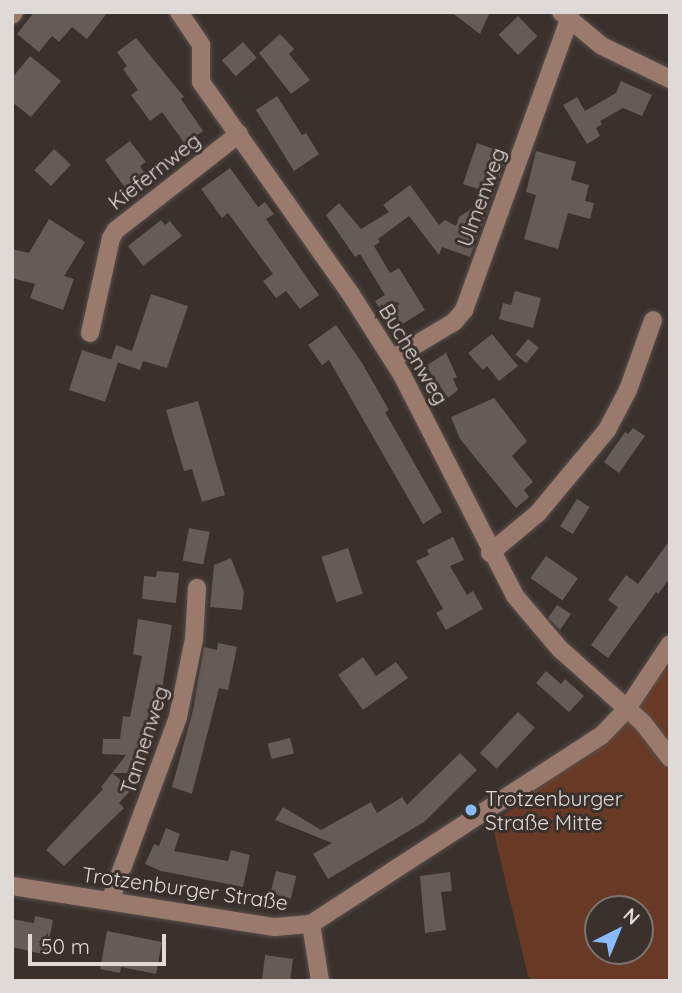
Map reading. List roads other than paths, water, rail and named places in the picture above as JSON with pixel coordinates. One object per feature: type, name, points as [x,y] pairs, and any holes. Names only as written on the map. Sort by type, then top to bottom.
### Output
[{"type":"street","name":"Buchenweg","points":[[179,12],[201,45],[201,82],[392,359],[444,453],[490,553],[515,596],[543,631],[643,723],[670,758]]},
{"type":"street","points":[[565,15],[602,46],[670,79]]},
{"type":"street","name":"Ulmenweg","points":[[392,359],[454,322],[464,310],[565,15]]},
{"type":"street","name":"Kiefernweg","points":[[90,332],[111,238],[116,230],[239,134]]},
{"type":"street","points":[[490,553],[538,513],[607,430],[628,390],[653,320]]},
{"type":"street","name":"Tannenweg","points":[[110,901],[178,717],[194,639],[197,588]]},
{"type":"street","name":"Trotzenburger Straße","points":[[12,886],[275,927],[311,924],[601,736],[626,710],[670,644]]},
{"type":"street","points":[[311,924],[320,981]]},
{"type":"place","name":"Trotzenburger Straße Mitte","points":[[471,810]]}]
